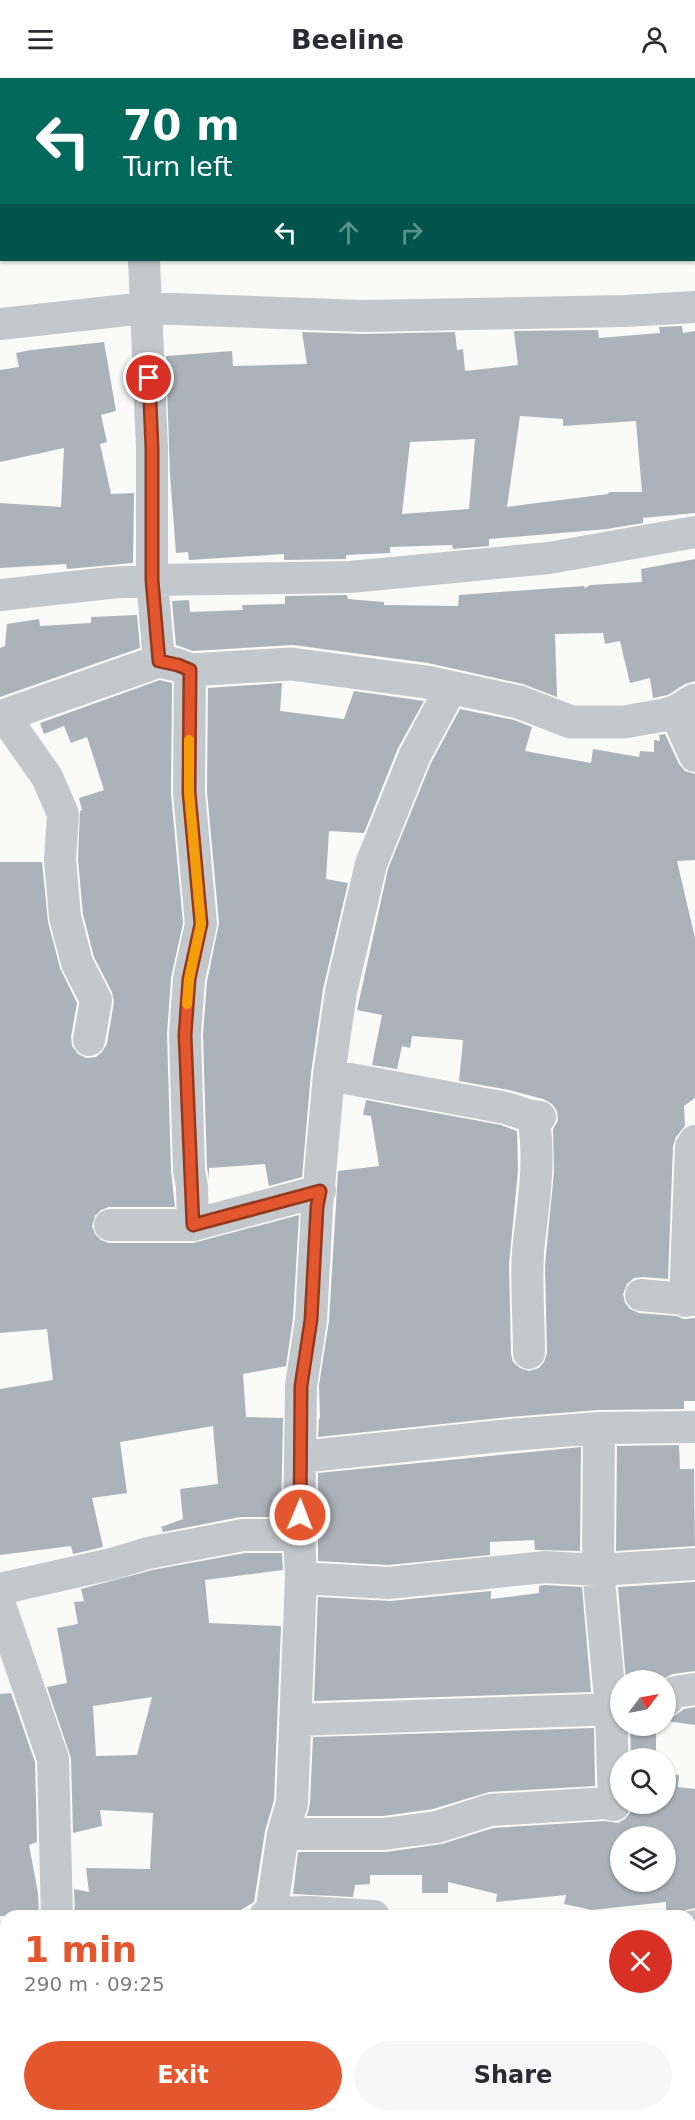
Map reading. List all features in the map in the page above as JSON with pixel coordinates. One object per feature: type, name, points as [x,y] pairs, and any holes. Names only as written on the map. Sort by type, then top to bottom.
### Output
[{"type":"street","points":[[144,261],[152,448],[152,580],[175,665],[201,924],[189,979],[185,1035],[193,1225]]},
{"type":"street","points":[[0,324],[145,308],[363,316],[625,311],[695,307]]},
{"type":"street","points":[[0,595],[152,580],[350,577],[549,558],[695,532]]},
{"type":"street","points":[[89,1040],[96,1000],[77,963],[65,917],[60,858],[63,814],[47,777],[2,717],[175,665],[291,664],[426,682],[519,702],[571,722],[624,722],[685,706],[695,756]]},
{"type":"street","points":[[269,1910],[283,1834],[292,1803],[301,1578],[299,1535],[301,1386],[311,1320],[317,1207],[329,1075],[341,992],[371,864],[415,755],[451,688]]},
{"type":"street","points":[[329,1075],[506,1108],[540,1117],[534,1124],[536,1149],[533,1214],[528,1254],[529,1353]]},
{"type":"street","points":[[641,1295],[690,1300],[691,1148],[695,1141]]},
{"type":"street","points":[[110,1225],[193,1225],[320,1191]]},
{"type":"street","points":[[300,1457],[599,1428],[695,1427]]},
{"type":"street","points":[[599,1428],[598,1570],[611,1670]]},
{"type":"street","points":[[0,1589],[148,1553],[243,1535],[299,1535]]},
{"type":"street","points":[[301,1578],[388,1583],[545,1567],[598,1570],[695,1564]]},
{"type":"street","points":[[0,1605],[53,1759],[57,1910]]},
{"type":"street","points":[[676,1692],[695,1689]]},
{"type":"street","points":[[295,1720],[610,1709]]},
{"type":"street","points":[[283,1834],[384,1834],[437,1827],[490,1810],[607,1803],[614,1805],[615,1736]]},
{"type":"building","points":[[682,326],[683,333],[695,331],[695,513],[643,518],[643,523],[607,529],[489,539],[489,546],[453,549],[452,545],[390,547],[390,553],[346,555],[346,559],[284,560],[284,554],[189,560],[188,552],[176,553],[170,474],[166,356],[232,351],[233,366],[307,364],[302,332],[363,334],[455,332],[457,350],[463,349],[465,371],[518,365],[514,331],[598,330],[599,338],[660,333],[659,327]],"holes":[[[520,416],[563,419],[563,426],[636,421],[642,492],[609,492],[608,494],[507,507]],[[475,439],[469,509],[402,514],[410,442]]]},
{"type":"building","points":[[104,342],[116,411],[101,415],[107,442],[100,444],[111,494],[134,493],[133,563],[67,569],[66,564],[0,568],[0,503],[61,507],[64,448],[0,462],[0,370],[19,367],[16,353]]},
{"type":"building","points":[[695,559],[695,681],[685,684],[668,695],[653,698],[650,678],[630,683],[620,641],[605,644],[603,633],[555,634],[557,697],[523,684],[428,663],[293,645],[193,651],[176,645],[172,601],[189,600],[190,612],[243,610],[242,605],[285,604],[285,596],[347,595],[348,599],[384,602],[384,605],[458,606],[459,595],[584,586],[585,588],[590,585],[642,582],[641,569]]},
{"type":"building","points":[[137,615],[140,648],[0,697],[0,648],[5,646],[7,624],[39,619],[40,626],[91,623],[91,617]]},
{"type":"building","points":[[160,680],[172,683],[171,794],[183,923],[171,978],[167,1034],[171,1171],[175,1207],[109,1207],[101,1210],[95,1216],[92,1226],[95,1234],[101,1240],[109,1243],[193,1243],[299,1215],[293,1318],[286,1366],[243,1374],[246,1417],[283,1418],[281,1517],[240,1517],[163,1532],[161,1527],[183,1519],[180,1489],[218,1484],[213,1426],[120,1442],[127,1493],[92,1498],[103,1547],[73,1554],[71,1546],[0,1555],[0,1389],[53,1380],[47,1329],[0,1333],[0,862],[42,862],[48,922],[60,968],[77,1003],[71,1037],[72,1046],[78,1054],[86,1058],[96,1057],[107,1044],[114,1002],[112,992],[94,957],[83,914],[78,859],[80,811],[82,810],[79,798],[104,790],[87,737],[71,743],[64,726],[44,734],[40,723]]},
{"type":"building","points":[[282,683],[280,711],[344,719],[354,691],[424,701],[398,748],[364,833],[329,831],[326,879],[348,883],[323,989],[311,1073],[302,1177],[269,1186],[265,1164],[209,1168],[209,1178],[207,1168],[203,1035],[207,982],[219,923],[207,791],[208,688]]},
{"type":"building","points":[[460,709],[514,720],[532,727],[525,751],[591,763],[593,749],[639,757],[640,751],[654,752],[654,740],[660,741],[659,735],[665,734],[679,764],[685,771],[695,774],[695,860],[677,861],[695,938],[695,1098],[684,1106],[685,1126],[676,1137],[673,1146],[668,1279],[634,1278],[627,1284],[623,1294],[625,1303],[630,1309],[639,1313],[676,1316],[684,1319],[695,1318],[695,1401],[684,1401],[684,1409],[598,1410],[318,1437],[319,1385],[329,1321],[338,1171],[379,1166],[371,1116],[363,1115],[366,1100],[501,1125],[517,1131],[518,1170],[509,1264],[511,1354],[513,1362],[529,1371],[539,1368],[547,1353],[545,1265],[554,1172],[553,1129],[558,1121],[557,1111],[552,1104],[543,1099],[459,1081],[463,1040],[412,1036],[410,1048],[402,1046],[397,1069],[372,1065],[382,1015],[357,1010],[388,869],[431,763]]},
{"type":"building","points":[[679,1445],[680,1469],[694,1469],[695,1546],[616,1551],[617,1446]]},
{"type":"building","points":[[581,1447],[580,1551],[535,1550],[534,1540],[490,1542],[490,1555],[388,1565],[318,1561],[318,1473]]},
{"type":"building","points":[[245,1553],[282,1553],[283,1570],[205,1580],[209,1623],[281,1626],[274,1800],[265,1831],[254,1902],[241,1910],[75,1910],[74,1889],[89,1892],[86,1868],[150,1869],[153,1813],[100,1810],[102,1826],[73,1833],[71,1758],[47,1687],[67,1683],[57,1628],[78,1624],[74,1602],[84,1601],[81,1589],[152,1570]],"holes":[[[152,1697],[137,1755],[96,1756],[93,1706]]]},
{"type":"building","points":[[695,1582],[695,1671],[676,1673],[676,1670],[625,1670],[618,1587]]},
{"type":"building","points":[[539,1586],[582,1587],[591,1692],[314,1701],[318,1597],[390,1601],[491,1591],[491,1599],[539,1593]]},
{"type":"building","points":[[11,1693],[35,1762],[37,1842],[29,1845],[39,1910],[0,1910],[0,1694]]},
{"type":"building","points":[[695,1707],[695,1725],[676,1722],[676,1715],[684,1709]]},
{"type":"building","points":[[594,1728],[595,1786],[489,1792],[433,1809],[383,1816],[307,1816],[310,1804],[313,1737]]},
{"type":"building","points":[[630,1736],[656,1736],[656,1748],[631,1748]]},
{"type":"building","points":[[676,1775],[679,1775],[678,1787],[695,1789],[695,1908],[666,1910],[666,1902],[592,1910],[564,1904],[566,1895],[496,1902],[497,1894],[448,1882],[448,1893],[422,1893],[422,1875],[370,1875],[370,1884],[355,1885],[353,1897],[293,1894],[298,1852],[386,1852],[442,1844],[493,1828],[605,1821],[618,1823],[629,1814],[676,1814]]},
{"type":"slow traffic","points":[[187,1004],[189,979],[201,924],[189,792],[189,740]]},
{"type":"route","points":[[149,378],[152,448],[152,580],[159,661],[190,670],[189,792],[201,924],[189,979],[185,1035],[193,1225],[320,1191],[317,1207],[311,1320],[301,1386],[300,1515]]}]
